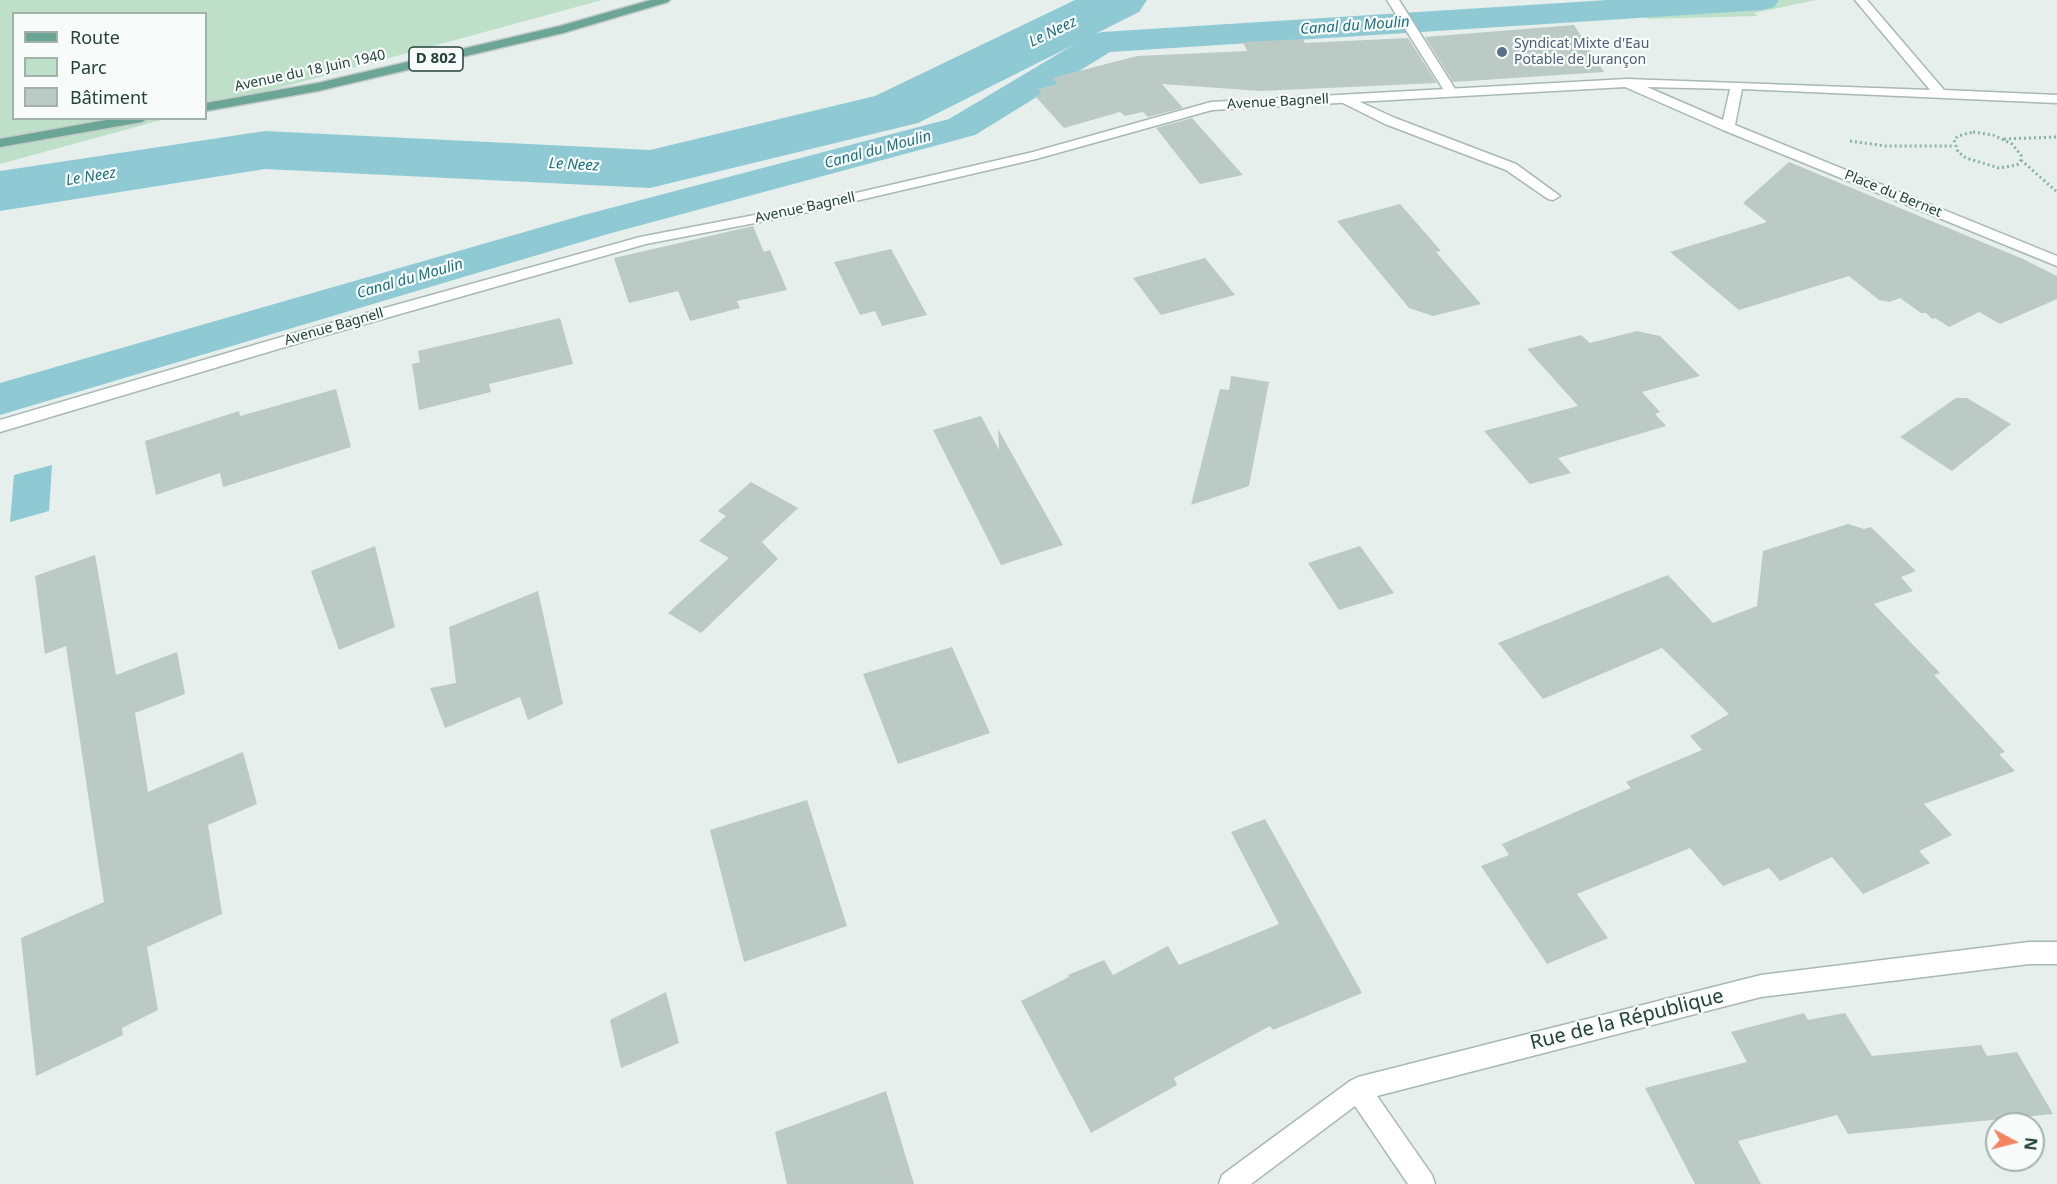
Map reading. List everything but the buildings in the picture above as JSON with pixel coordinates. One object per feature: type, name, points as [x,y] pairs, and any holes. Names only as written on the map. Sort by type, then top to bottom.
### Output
[{"type":"main road","name":"Avenue du 18 Juin 1940","points":[[207,107],[318,87],[563,29],[664,0]]},
{"type":"main road","points":[[0,143],[131,120]]},
{"type":"street","points":[[1861,0],[1941,94]]},
{"type":"street","points":[[1396,5],[1451,92]]},
{"type":"street","points":[[1626,82],[2057,99]]},
{"type":"street","name":"Avenue Bagnell","points":[[0,426],[311,334],[645,240],[791,212],[1036,155],[1211,106],[1626,82]]},
{"type":"street","name":"Place du Bernet","points":[[1626,82],[1728,127],[2057,261]]},
{"type":"street","points":[[1728,127],[1737,85]]},
{"type":"street","points":[[1345,99],[1390,121],[1511,167],[1552,196]]},
{"type":"street","name":"Rue de la République","points":[[1231,1184],[1358,1089],[1761,986],[2030,952],[2057,953]]},
{"type":"street","points":[[1358,1089],[1423,1184]]},
{"type":"path","points":[[2021,160],[2009,167],[1988,166],[1966,158],[1954,146],[1954,140],[1958,136],[1972,132],[2003,139],[2057,136]]},
{"type":"path","points":[[2003,139],[2018,150],[2021,160],[2057,192]]},
{"type":"green space","points":[[0,0],[602,0],[207,108],[207,12],[12,12],[12,120],[161,120],[0,164]]},
{"type":"green space","points":[[1634,0],[1816,0],[1754,13],[1758,16],[1648,19]]},
{"type":"water","points":[[52,465],[49,511],[10,522],[14,475]]},
{"type":"waterway","name":"Le Neez","points":[[0,191],[265,150],[650,169],[896,110],[1119,0]]},
{"type":"waterway","name":"Canal du Moulin","points":[[0,399],[594,225],[962,127],[1102,42],[1763,0]]},
{"type":"place","name":"Syndicat Mixte d'Eau Potable de Jurançon","points":[[1502,52]]}]
